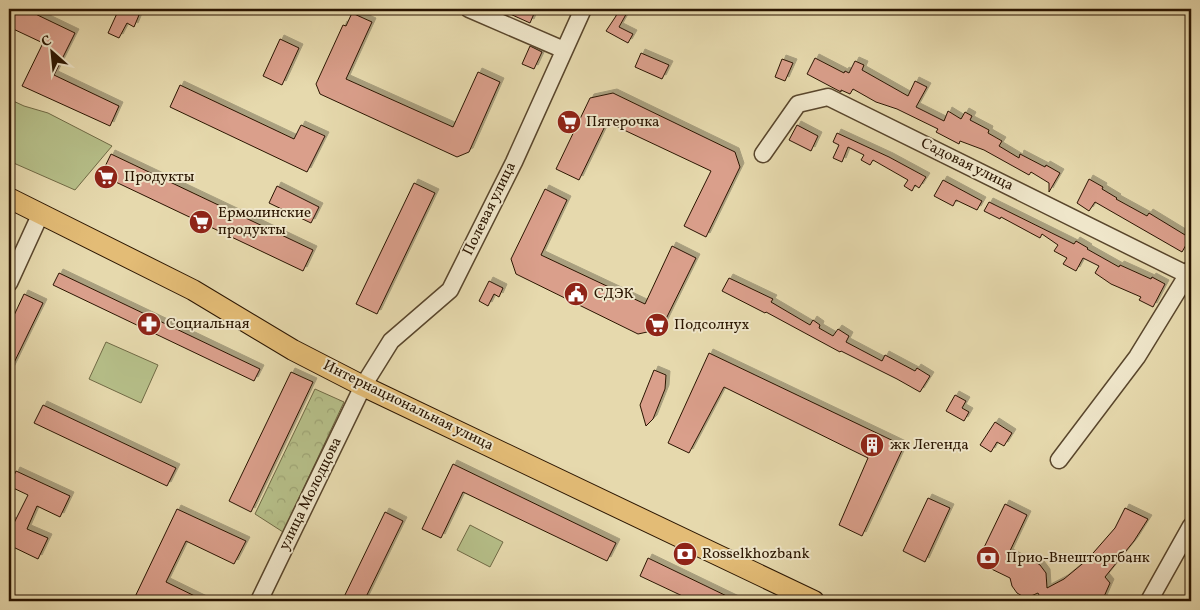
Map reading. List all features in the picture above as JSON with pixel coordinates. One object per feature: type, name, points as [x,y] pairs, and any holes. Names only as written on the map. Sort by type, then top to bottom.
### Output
[{"type":"main road","name":"Интернациональная улица","points":[[9,198],[193,290],[293,350],[363,386],[814,601]]},
{"type":"street","points":[[469,9],[487,12],[564,50]]},
{"type":"street","name":"Полевая улица","points":[[363,386],[391,341],[450,290],[514,162],[583,9]]},
{"type":"street","name":"Садовая улица","points":[[764,154],[798,104],[828,97],[1189,272]]},
{"type":"street","points":[[9,283],[41,213]]},
{"type":"street","points":[[1058,460],[1136,357],[1189,272]]},
{"type":"street","name":"улица Молодцова","points":[[259,601],[363,386]]},
{"type":"street","points":[[1149,601],[1191,526]]},
{"type":"green space","points":[[9,99],[24,106],[48,113],[112,146],[75,190],[9,161]]},
{"type":"green space","points":[[106,342],[158,365],[141,403],[89,379]]},
{"type":"green space","points":[[315,389],[344,402],[283,532],[255,514]]},
{"type":"green space","points":[[470,525],[503,542],[490,567],[457,550]]},
{"type":"building","points":[[9,9],[25,9],[75,33],[54,75],[119,106],[110,126],[22,86],[43,43],[9,27]]},
{"type":"building","points":[[119,9],[125,9],[139,15],[134,27],[127,23],[119,38],[108,33]]},
{"type":"building","points":[[499,9],[536,9],[530,23]]},
{"type":"building","points":[[618,9],[629,9],[619,27],[633,34],[628,43],[606,31],[616,16]]},
{"type":"building","points":[[352,13],[372,22],[346,79],[453,127],[478,72],[500,82],[469,152],[457,157],[320,94],[316,84],[343,25],[346,26]]},
{"type":"building","points":[[280,39],[299,48],[282,85],[263,76]]},
{"type":"building","points":[[530,46],[542,52],[534,69],[522,64]]},
{"type":"building","points":[[641,53],[669,65],[662,79],[635,67]]},
{"type":"building","points":[[815,58],[844,73],[845,71],[849,73],[855,61],[864,65],[862,70],[908,96],[915,81],[927,87],[916,107],[944,121],[948,111],[961,119],[965,112],[972,116],[970,120],[989,130],[988,133],[1002,141],[999,146],[1019,158],[1020,154],[1060,173],[1049,192],[1049,183],[1031,172],[1029,175],[984,150],[960,141],[959,144],[936,132],[938,129],[897,109],[876,102],[853,89],[850,94],[841,90],[841,92],[807,74]]},
{"type":"building","points":[[782,59],[793,63],[785,81],[775,77]]},
{"type":"building","points":[[180,85],[294,139],[301,125],[325,136],[307,172],[170,107]]},
{"type":"building","points":[[613,93],[735,152],[740,167],[706,237],[684,226],[711,171],[607,122],[579,180],[556,169],[590,98]]},
{"type":"building","points":[[797,125],[818,136],[811,151],[789,140]]},
{"type":"building","points":[[837,133],[889,157],[926,177],[919,188],[915,185],[912,191],[904,186],[908,180],[873,160],[870,165],[861,160],[864,155],[848,147],[842,162],[833,158],[839,145],[833,142]]},
{"type":"building","points":[[111,154],[313,250],[303,271],[101,175]]},
{"type":"building","points":[[1089,179],[1103,187],[1102,189],[1116,199],[1147,216],[1149,213],[1190,238],[1182,252],[1095,202],[1089,211],[1077,203]]},
{"type":"building","points":[[943,180],[982,201],[977,210],[956,200],[953,206],[934,196]]},
{"type":"building","points":[[414,183],[435,193],[377,314],[356,304]]},
{"type":"building","points":[[277,186],[319,207],[311,223],[269,203]]},
{"type":"building","points":[[545,189],[567,200],[541,255],[645,304],[672,246],[696,258],[661,329],[638,334],[516,274],[511,259]]},
{"type":"building","points":[[989,202],[1074,244],[1076,241],[1119,267],[1120,265],[1165,284],[1153,307],[1139,300],[1141,297],[1111,284],[1095,273],[1099,266],[1083,258],[1076,271],[1063,264],[1067,258],[1054,251],[1058,245],[1042,234],[1040,238],[1001,217],[1000,219],[984,211]]},
{"type":"building","points":[[59,273],[260,369],[254,381],[53,285]]},
{"type":"building","points":[[729,278],[773,299],[771,302],[810,325],[813,320],[820,325],[819,328],[833,336],[838,329],[849,336],[846,342],[882,361],[885,355],[915,371],[917,368],[930,376],[920,392],[722,291]]},
{"type":"building","points":[[489,281],[503,288],[499,297],[494,294],[488,306],[479,301]]},
{"type":"building","points":[[24,294],[43,303],[9,373],[9,326]]},
{"type":"building","name":"жк Легенда","points":[[709,353],[904,446],[862,536],[839,525],[868,458],[724,387],[689,453],[668,443]]},
{"type":"building","points":[[654,370],[666,375],[665,389],[653,419],[646,426],[640,405]]},
{"type":"building","points":[[291,372],[313,382],[251,512],[229,501]]},
{"type":"building","points":[[955,395],[966,401],[962,408],[969,412],[964,421],[946,411]]},
{"type":"building","points":[[43,405],[176,468],[167,486],[34,423]]},
{"type":"building","points":[[995,422],[1012,433],[1004,446],[997,442],[991,452],[980,445]]},
{"type":"building","points":[[453,464],[616,543],[607,561],[463,492],[441,538],[422,529]]},
{"type":"building","points":[[16,471],[70,496],[60,517],[37,506],[27,529],[48,538],[38,559],[9,545],[9,520],[14,523],[28,495],[9,486]]},
{"type":"building","points":[[928,498],[950,508],[925,562],[903,551]]},
{"type":"building","points":[[1005,504],[1027,515],[1009,553],[1024,561],[1034,561],[1040,565],[1046,573],[1047,588],[1064,579],[1087,560],[1115,528],[1125,508],[1148,519],[1134,541],[1105,577],[1110,583],[1103,599],[1100,596],[1097,601],[1042,601],[1038,593],[1024,597],[1017,593],[1012,586],[1010,578],[977,562]]},
{"type":"building","points":[[177,509],[246,541],[234,564],[186,541],[166,582],[205,601],[133,601]]},
{"type":"building","points":[[385,512],[403,521],[364,601],[342,601]]},
{"type":"building","points":[[648,558],[737,601],[693,601],[640,576]]},
{"type":"place","name":"Пятерочка","points":[[569,122]]},
{"type":"place","name":"Продукты","points":[[106,177]]},
{"type":"place","name":"Ермолинские продукты","points":[[201,222]]},
{"type":"place","name":"СДЭК","points":[[576,294]]},
{"type":"place","name":"Социальная","points":[[149,324]]},
{"type":"place","name":"Подсолнух","points":[[657,325]]},
{"type":"place","name":"жк Легенда","points":[[872,445]]},
{"type":"place","name":"Rosselkhozbank","points":[[685,554]]},
{"type":"place","name":"Прио-Внешторгбанк","points":[[988,558]]}]
